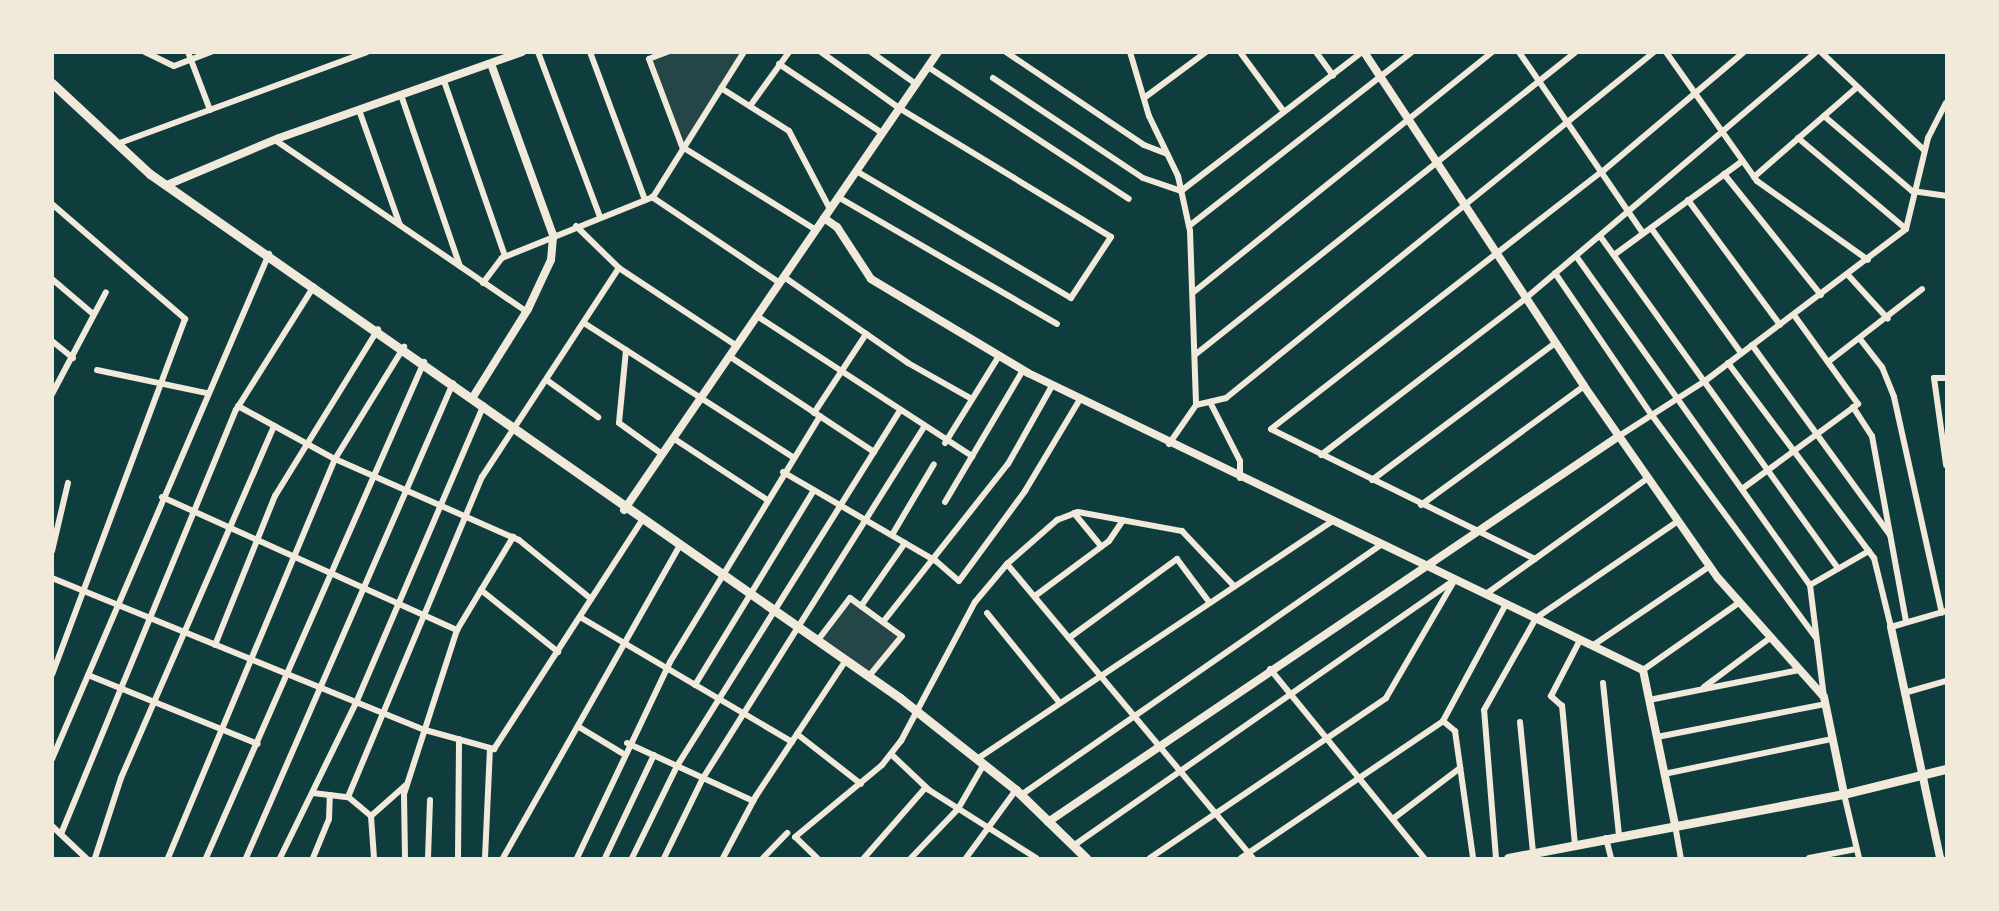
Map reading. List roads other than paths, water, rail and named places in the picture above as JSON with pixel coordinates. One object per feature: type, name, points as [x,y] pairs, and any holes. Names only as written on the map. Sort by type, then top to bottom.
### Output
[{"type":"main road","points":[[624,510],[928,67],[934,54]]},
{"type":"main road","points":[[52,83],[117,144],[167,185],[404,347],[518,429],[624,510],[801,627],[915,710],[1019,792],[1086,858]]},
{"type":"main road","points":[[1508,858],[1844,794],[1947,769]]},
{"type":"street","points":[[145,52],[174,66],[211,52]]},
{"type":"street","points":[[188,52],[210,110]]},
{"type":"street","points":[[117,144],[367,52]]},
{"type":"street","points":[[167,185],[275,140],[522,52]]},
{"type":"street","points":[[538,52],[600,217]]},
{"type":"street","points":[[590,52],[648,198],[972,399]]},
{"type":"street","points":[[667,52],[647,56],[683,148],[816,230]]},
{"type":"street","points":[[483,283],[505,256],[648,198],[744,52]]},
{"type":"street","points":[[750,106],[789,52]]},
{"type":"street","points":[[821,52],[899,108],[1111,237],[1071,298],[856,171]]},
{"type":"street","points":[[871,52],[916,84]]},
{"type":"street","points":[[1006,52],[1144,145],[1168,154]]},
{"type":"street","points":[[1130,52],[1144,98],[1181,191],[1189,226],[1195,291],[1196,405],[1169,444]]},
{"type":"street","points":[[1144,98],[1206,52]]},
{"type":"street","points":[[1240,52],[1284,112]]},
{"type":"street","points":[[1316,52],[1333,75]]},
{"type":"street","points":[[1181,191],[1363,52],[1584,386],[1710,566],[1824,700]]},
{"type":"street","points":[[1189,226],[1412,52]]},
{"type":"street","points":[[1195,291],[1492,52]]},
{"type":"street","points":[[1519,52],[1603,171],[1643,233]]},
{"type":"street","points":[[1196,354],[1438,164],[1575,52]]},
{"type":"street","points":[[1196,405],[1226,398],[1464,204],[1570,124],[1654,52]]},
{"type":"street","points":[[1666,52],[1741,162],[1754,177],[1868,260]]},
{"type":"street","points":[[1535,559],[1475,533],[1271,429],[1495,250],[1603,171],[1743,52]]},
{"type":"street","points":[[1321,454],[1526,298],[1722,135],[1816,53],[1924,150]]},
{"type":"street","points":[[473,397],[527,312],[552,260],[553,235],[491,64]]},
{"type":"street","points":[[779,64],[882,133]]},
{"type":"street","points":[[928,67],[1129,199]]},
{"type":"street","points":[[993,78],[1143,178],[1181,191]]},
{"type":"street","points":[[444,81],[505,256]]},
{"type":"street","points":[[721,88],[789,131],[830,209]]},
{"type":"street","points":[[1754,177],[1855,89]]},
{"type":"street","points":[[401,95],[460,267]]},
{"type":"street","points":[[1048,822],[1270,669],[1651,414],[1705,381],[1868,260],[1906,229],[1913,213],[1912,191],[1924,150],[1947,103]]},
{"type":"street","points":[[359,110],[400,226]]},
{"type":"street","points":[[1824,116],[1912,191],[1947,196]]},
{"type":"street","points":[[1798,138],[1906,229]]},
{"type":"street","points":[[275,140],[527,312]]},
{"type":"street","points":[[1614,255],[1741,162]]},
{"type":"street","points":[[1724,174],[1821,295]]},
{"type":"street","points":[[838,196],[1057,324]]},
{"type":"street","points":[[1688,200],[1780,325]]},
{"type":"street","points":[[52,204],[185,320],[82,589],[52,674]]},
{"type":"street","points":[[824,218],[837,227],[871,279],[1023,370],[1169,444],[1643,670]]},
{"type":"street","points":[[576,226],[619,268],[737,346]]},
{"type":"street","points":[[1651,228],[1742,353]]},
{"type":"street","points":[[1600,236],[1838,569]]},
{"type":"street","points":[[52,759],[206,393],[269,254]]},
{"type":"street","points":[[1575,256],[1810,585],[1824,700],[1858,858]]},
{"type":"street","points":[[348,797],[385,714],[482,477],[518,429],[619,268]]},
{"type":"street","points":[[1556,273],[1651,414],[1817,639]]},
{"type":"street","points":[[1848,275],[1888,319]]},
{"type":"street","points":[[52,279],[92,314]]},
{"type":"street","points":[[61,834],[120,686],[238,406],[315,285]]},
{"type":"street","points":[[1828,362],[1888,319],[1922,289]]},
{"type":"street","points":[[52,394],[73,358],[92,314],[106,292]]},
{"type":"street","points":[[1742,489],[1858,404],[1794,315]]},
{"type":"street","points":[[757,316],[945,443],[972,456]]},
{"type":"street","points":[[584,323],[793,457]]},
{"type":"street","points":[[215,645],[275,496],[378,329]]},
{"type":"street","points":[[577,858],[622,753],[666,668],[720,574],[793,457],[840,373],[866,334]]},
{"type":"street","points":[[1860,339],[1882,367],[1894,397],[1944,612],[1891,627]]},
{"type":"street","points":[[52,341],[73,358]]},
{"type":"street","points":[[1372,480],[1555,343]]},
{"type":"street","points":[[1752,345],[1890,535]]},
{"type":"street","points":[[168,858],[335,459],[404,347]]},
{"type":"street","points":[[626,350],[619,423],[663,454]]},
{"type":"street","points":[[729,356],[874,452]]},
{"type":"street","points":[[945,443],[999,356]]},
{"type":"street","points":[[206,858],[258,744],[284,674],[375,477],[424,362]]},
{"type":"street","points":[[1728,363],[1792,452],[1869,551],[1891,627],[1940,858]]},
{"type":"street","points":[[97,370],[206,393]]},
{"type":"street","points":[[945,502],[1023,370]]},
{"type":"street","points":[[1946,463],[1934,378],[1947,378]]},
{"type":"street","points":[[548,381],[598,417]]},
{"type":"street","points":[[246,858],[322,689],[454,383]]},
{"type":"street","points":[[883,622],[936,561],[1008,464],[1052,386]]},
{"type":"street","points":[[1421,505],[1584,386]]},
{"type":"street","points":[[783,472],[936,561],[959,581],[1025,491],[1080,399]]},
{"type":"street","points":[[1210,402],[1240,461],[1240,478]]},
{"type":"street","points":[[280,858],[356,703],[484,405]]},
{"type":"street","points":[[238,406],[335,459],[408,489],[513,537],[591,599]]},
{"type":"street","points":[[1853,407],[1872,436],[1906,622]]},
{"type":"street","points":[[632,858],[677,766],[899,412]]},
{"type":"street","points":[[95,858],[154,701],[274,426]]},
{"type":"street","points":[[664,858],[703,778],[747,716],[923,428]]},
{"type":"street","points":[[673,438],[766,499]]},
{"type":"street","points":[[892,535],[934,464]]},
{"type":"street","points":[[1486,594],[1648,478]]},
{"type":"street","points":[[52,551],[68,483]]},
{"type":"street","points":[[695,685],[814,490]]},
{"type":"street","points":[[162,498],[457,630]]},
{"type":"street","points":[[817,858],[795,837],[861,784],[891,754],[975,602],[1007,564],[1057,520],[1074,513],[1182,531],[1234,586]]},
{"type":"street","points":[[1074,513],[1101,546]]},
{"type":"street","points":[[1035,597],[1101,546],[1123,520]]},
{"type":"street","points":[[1496,858],[1484,710],[1536,618],[1678,521]]},
{"type":"street","points":[[485,858],[490,748],[508,734],[641,522]]},
{"type":"street","points":[[911,858],[958,809],[980,762],[1059,702],[1331,522]]},
{"type":"street","points":[[405,858],[407,784],[457,630],[513,537]]},
{"type":"street","points":[[861,606],[905,543]]},
{"type":"street","points":[[969,857],[1019,792],[1138,717],[1381,545]]},
{"type":"street","points":[[503,858],[679,547]]},
{"type":"street","points":[[1810,585],[1869,551]]},
{"type":"street","points":[[1070,638],[1177,559],[1209,602]]},
{"type":"street","points":[[1007,564],[1161,744],[1213,815],[1251,856]]},
{"type":"street","points":[[1592,646],[1710,566]]},
{"type":"street","points":[[52,578],[119,602],[251,661],[425,730],[490,748]]},
{"type":"street","points":[[1073,846],[1293,696],[1455,580]]},
{"type":"street","points":[[1150,858],[1386,698],[1455,580]]},
{"type":"street","points":[[482,590],[558,652]]},
{"type":"street","points":[[818,640],[850,598],[902,636],[869,676]]},
{"type":"street","points":[[1643,670],[1740,602]]},
{"type":"street","points":[[1241,858],[1251,856],[1443,721],[1506,604]]},
{"type":"street","points":[[987,613],[1059,702]]},
{"type":"street","points":[[580,616],[792,742]]},
{"type":"street","points":[[1701,690],[1771,637]]},
{"type":"street","points":[[1575,845],[1562,706],[1551,696],[1580,640]]},
{"type":"street","points":[[723,858],[753,801],[846,660]]},
{"type":"street","points":[[1270,669],[1394,818],[1424,858]]},
{"type":"street","points":[[1643,670],[1681,858]]},
{"type":"street","points":[[1649,700],[1799,670]]},
{"type":"street","points":[[88,675],[120,686],[258,744]]},
{"type":"street","points":[[1904,693],[1947,681]]},
{"type":"street","points":[[1604,683],[1619,836]]},
{"type":"street","points":[[1657,737],[1824,700]]},
{"type":"street","points":[[1443,721],[1455,731],[1473,858]]},
{"type":"street","points":[[1520,722],[1533,853]]},
{"type":"street","points":[[579,727],[622,753]]},
{"type":"street","points":[[797,734],[861,784]]},
{"type":"street","points":[[1664,774],[1833,739]]},
{"type":"street","points":[[458,858],[459,740]]},
{"type":"street","points":[[627,743],[753,801]]},
{"type":"street","points":[[891,754],[926,787],[1036,858]]},
{"type":"street","points":[[605,858],[654,755]]},
{"type":"street","points":[[1394,818],[1460,768]]},
{"type":"street","points":[[371,816],[407,784]]},
{"type":"street","points":[[864,858],[926,787]]},
{"type":"street","points":[[313,793],[348,797],[371,816],[374,858]]},
{"type":"street","points":[[313,858],[329,819],[330,795]]},
{"type":"street","points":[[428,858],[430,800]]},
{"type":"street","points":[[52,826],[86,858]]},
{"type":"street","points":[[763,858],[787,833]]},
{"type":"street","points":[[1606,838],[1611,858]]},
{"type":"street","points":[[1809,858],[1856,849]]}]
